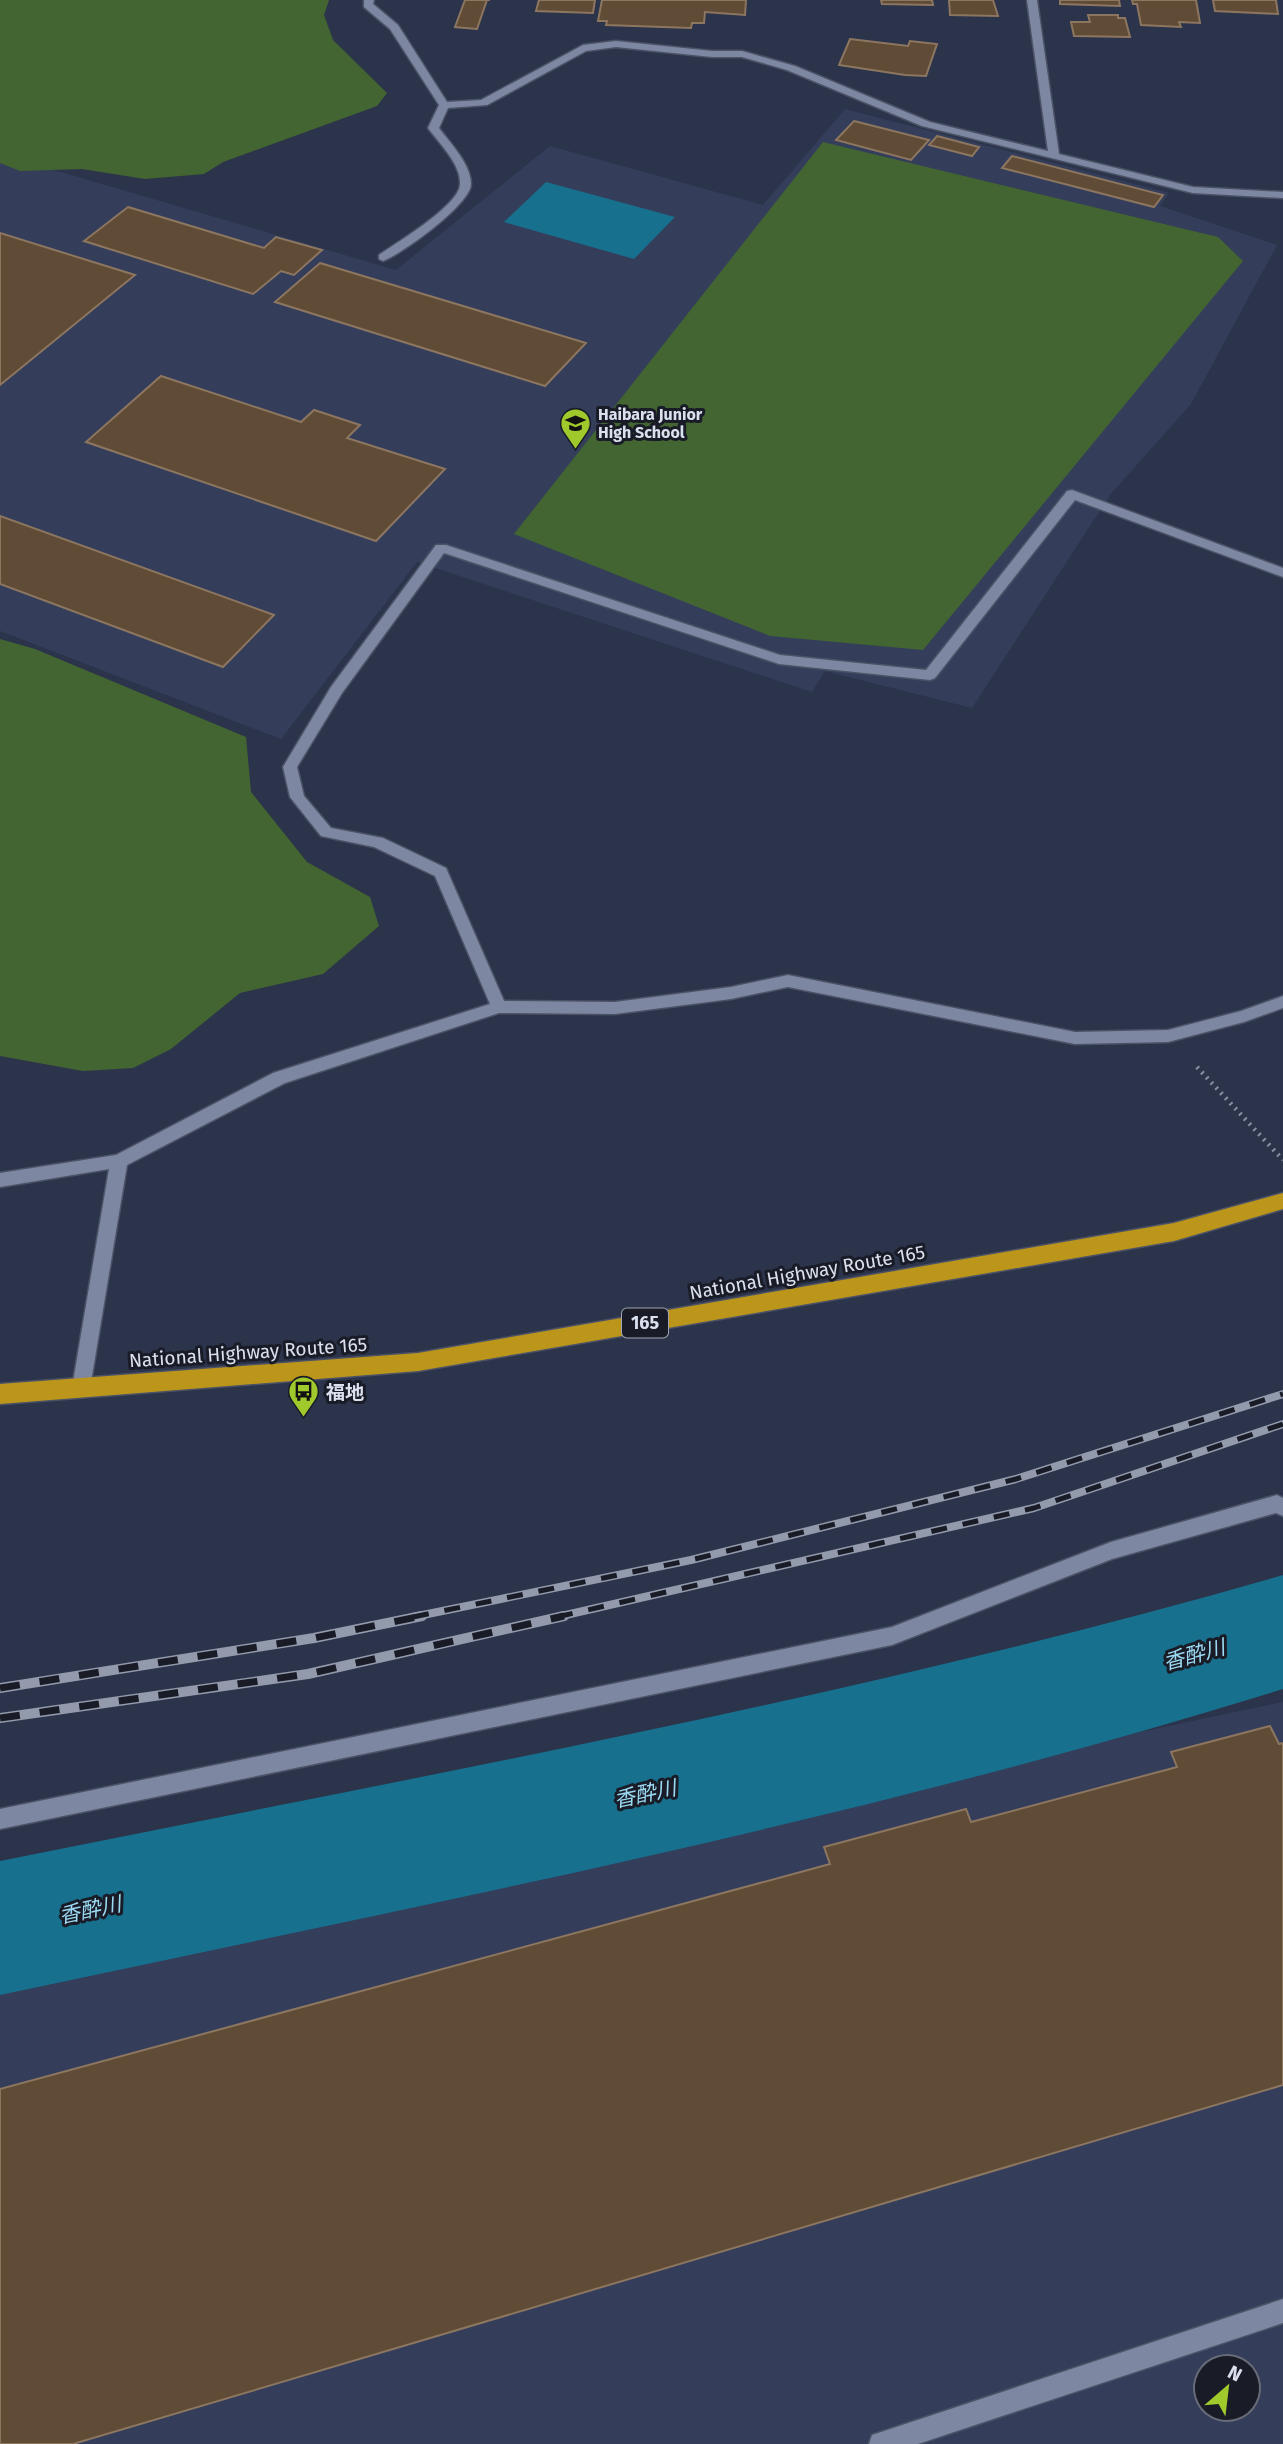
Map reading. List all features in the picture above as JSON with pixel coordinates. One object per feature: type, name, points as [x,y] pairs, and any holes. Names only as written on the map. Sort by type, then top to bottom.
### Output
[{"type":"highway","name":"National Highway Route 165","points":[[0,1394],[418,1362],[1174,1232],[1283,1201]]},
{"type":"street","points":[[369,0],[368,5],[394,27],[444,105]]},
{"type":"street","points":[[1032,0],[1054,155]]},
{"type":"street","points":[[444,105],[483,103],[583,48],[616,44],[699,53],[742,54],[791,68],[926,124],[1193,190],[1283,195]]},
{"type":"street","points":[[383,257],[449,208],[464,191],[466,186],[460,166],[433,128],[444,105]]},
{"type":"street","points":[[499,1007],[441,872],[378,842],[326,832],[298,797],[290,767],[336,690],[441,548],[779,659],[930,675],[1072,494],[1283,573]]},
{"type":"street","points":[[0,1180],[119,1161],[279,1078],[499,1007],[615,1008],[731,993],[788,981],[1075,1038],[1168,1036],[1244,1016],[1283,1002]]},
{"type":"street","points":[[81,1388],[119,1161]]},
{"type":"street","points":[[0,1819],[892,1636],[1111,1551],[1277,1504],[1283,1507]]},
{"type":"street","points":[[881,2444],[1283,2311]]},
{"type":"path","points":[[1168,1036],[1283,1160]]},
{"type":"shaded area","name":"Haibara Junior High School","points":[[845,109],[1169,193],[1160,206],[1277,245],[1191,404],[1110,495],[972,708],[825,671],[812,692],[417,562],[281,739],[0,631],[0,159],[16,159],[396,270],[550,146],[763,205]]},
{"type":"shaded area","points":[[546,182],[675,217],[634,259],[504,222]]},
{"type":"shaded area","points":[[1283,1702],[1283,2444],[0,2444],[0,1972]]},
{"type":"green space","points":[[0,0],[329,0],[324,15],[333,40],[387,93],[377,106],[223,162],[204,174],[145,179],[82,169],[20,171],[0,163]]},
{"type":"green space","points":[[823,142],[1218,237],[1243,261],[923,650],[770,636],[514,534]]},
{"type":"green space","points":[[0,639],[35,649],[246,737],[251,792],[307,862],[370,897],[379,926],[323,974],[240,993],[171,1049],[133,1068],[83,1071],[0,1056]]},
{"type":"building","points":[[465,0],[487,0],[477,29],[455,27]]},
{"type":"building","points":[[539,0],[595,0],[593,13],[536,11]]},
{"type":"building","points":[[602,0],[746,0],[745,15],[705,12],[704,23],[692,23],[691,28],[606,25],[607,21],[598,21]]},
{"type":"building","points":[[881,0],[932,0],[933,5],[882,4]]},
{"type":"building","points":[[949,0],[993,0],[998,16],[950,15]]},
{"type":"building","points":[[1060,0],[1119,0],[1120,6],[1060,4]]},
{"type":"building","points":[[1132,0],[1196,0],[1200,23],[1179,22],[1181,27],[1141,25],[1137,4],[1133,4]]},
{"type":"building","points":[[1213,0],[1276,0],[1278,14],[1215,11]]},
{"type":"building","points":[[1088,15],[1118,15],[1118,18],[1125,18],[1130,37],[1074,36],[1071,22],[1090,22]]},
{"type":"building","points":[[850,39],[908,46],[910,41],[937,44],[926,76],[905,75],[839,65]]},
{"type":"building","points":[[854,121],[929,140],[911,160],[836,140]]},
{"type":"building","points":[[937,136],[979,147],[972,156],[929,145]]},
{"type":"building","points":[[1012,156],[1163,195],[1154,207],[1002,168]]},
{"type":"building","points":[[128,207],[264,248],[276,237],[322,250],[294,275],[281,271],[253,294],[84,241]]},
{"type":"building","points":[[0,233],[135,275],[0,385]]},
{"type":"building","points":[[320,263],[586,343],[545,386],[275,302]]},
{"type":"building","points":[[161,376],[301,422],[314,410],[360,425],[347,438],[445,469],[376,541],[86,442]]},
{"type":"building","points":[[0,516],[274,615],[223,667],[0,584]]},
{"type":"building","points":[[1270,1726],[1279,1744],[1283,1743],[1283,2085],[73,2444],[0,2444],[0,2089],[830,1864],[824,1847],[966,1809],[971,1822],[1177,1767],[1171,1752]]},
{"type":"waterway","name":"香酔川","points":[[0,1928],[764,1769],[1200,1657],[1283,1632]]},
{"type":"railway","points":[[413,1617],[691,1560],[1016,1479],[1283,1394]]},
{"type":"railway","points":[[557,1617],[1034,1508],[1283,1424]]},
{"type":"railway","points":[[0,1688],[314,1638],[422,1616]]},
{"type":"railway","points":[[0,1718],[308,1674],[564,1616]]},
{"type":"place","name":"Haibara Junior High School","points":[[575,450]]},
{"type":"place","name":"福地","points":[[303,1419]]}]
